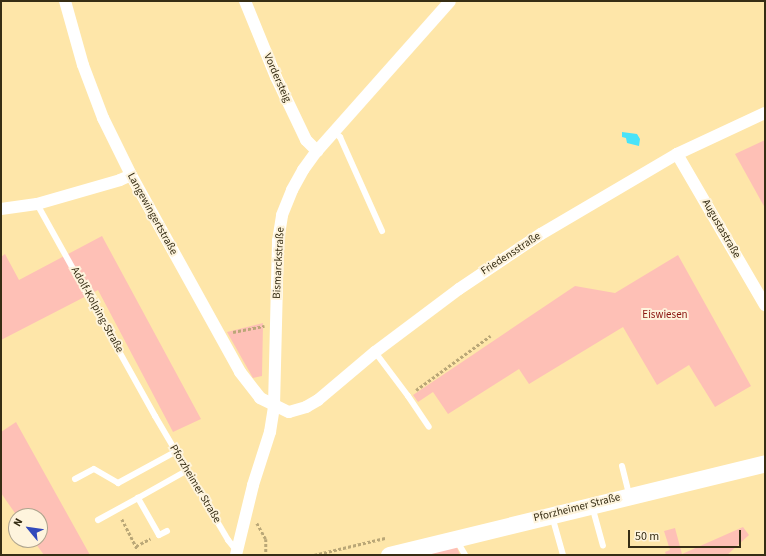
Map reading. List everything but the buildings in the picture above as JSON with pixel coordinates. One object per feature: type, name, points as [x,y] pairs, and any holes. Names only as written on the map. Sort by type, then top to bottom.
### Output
[{"type":"main road","name":"Pforzheimer Straße","points":[[389,555],[591,504],[765,463]]},
{"type":"street","name":"Langewingertstraße","points":[[66,1],[83,65],[101,111],[131,175],[240,372],[260,398],[274,406]]},
{"type":"street","name":"Vordersteig","points":[[245,1],[276,77],[306,140],[317,151]]},
{"type":"street","name":"Bismarckstraße","points":[[236,553],[270,432],[274,406],[278,241],[282,215],[302,170],[317,151],[450,1]]},
{"type":"street","name":"Friedensstraße","points":[[274,406],[289,412],[306,408],[318,400],[375,352],[459,289],[541,234],[677,154],[765,114]]},
{"type":"street","name":"Augustastraße","points":[[677,154],[765,305]]},
{"type":"street","points":[[1,209],[37,204],[120,180],[131,175]]},
{"type":"lane","points":[[334,132],[340,137],[382,231]]},
{"type":"lane","name":"Adolf-Kolping-Straße","points":[[37,204],[154,416]]},
{"type":"lane","points":[[375,352],[429,427]]},
{"type":"lane","name":"Pforzheimer Straße","points":[[154,416],[236,553]]},
{"type":"lane","points":[[75,479],[94,469],[118,483],[176,452]]},
{"type":"lane","points":[[622,466],[629,496]]},
{"type":"lane","points":[[98,520],[186,471]]},
{"type":"lane","points":[[138,498],[159,535],[167,531]]},
{"type":"lane","points":[[591,504],[603,546]]},
{"type":"lane","points":[[552,514],[563,555]]},
{"type":"lane","points":[[456,539],[465,555]]},
{"type":"path","points":[[221,339],[228,333],[265,326],[276,326]]},
{"type":"path","points":[[408,396],[490,336]]},
{"type":"path","points":[[117,510],[138,550]]},
{"type":"path","points":[[255,520],[266,539],[266,555]]},
{"type":"path","points":[[136,546],[159,535]]},
{"type":"green space","points":[[765,140],[765,208],[735,154]]},
{"type":"green space","points":[[102,236],[201,419],[173,432],[98,290],[1,340],[1,257],[5,254],[19,280]]},
{"type":"green space","name":"Eiswiesen","points":[[678,255],[751,386],[715,407],[689,365],[657,385],[623,327],[529,384],[519,369],[448,414],[433,392],[418,402],[413,395],[575,286],[615,293]]},
{"type":"green space","points":[[263,323],[262,376],[253,378],[227,332]]},
{"type":"green space","points":[[16,422],[90,555],[44,555],[39,548],[48,548],[48,508],[11,508],[1,493],[1,432]]},
{"type":"green space","points":[[743,527],[749,535],[727,555],[666,555],[665,552],[670,550],[664,531],[675,528],[682,554]]},
{"type":"green space","points":[[456,545],[460,555],[421,555]]},
{"type":"water","points":[[622,132],[637,134],[640,139],[639,146],[627,143],[626,138],[622,137]]}]
